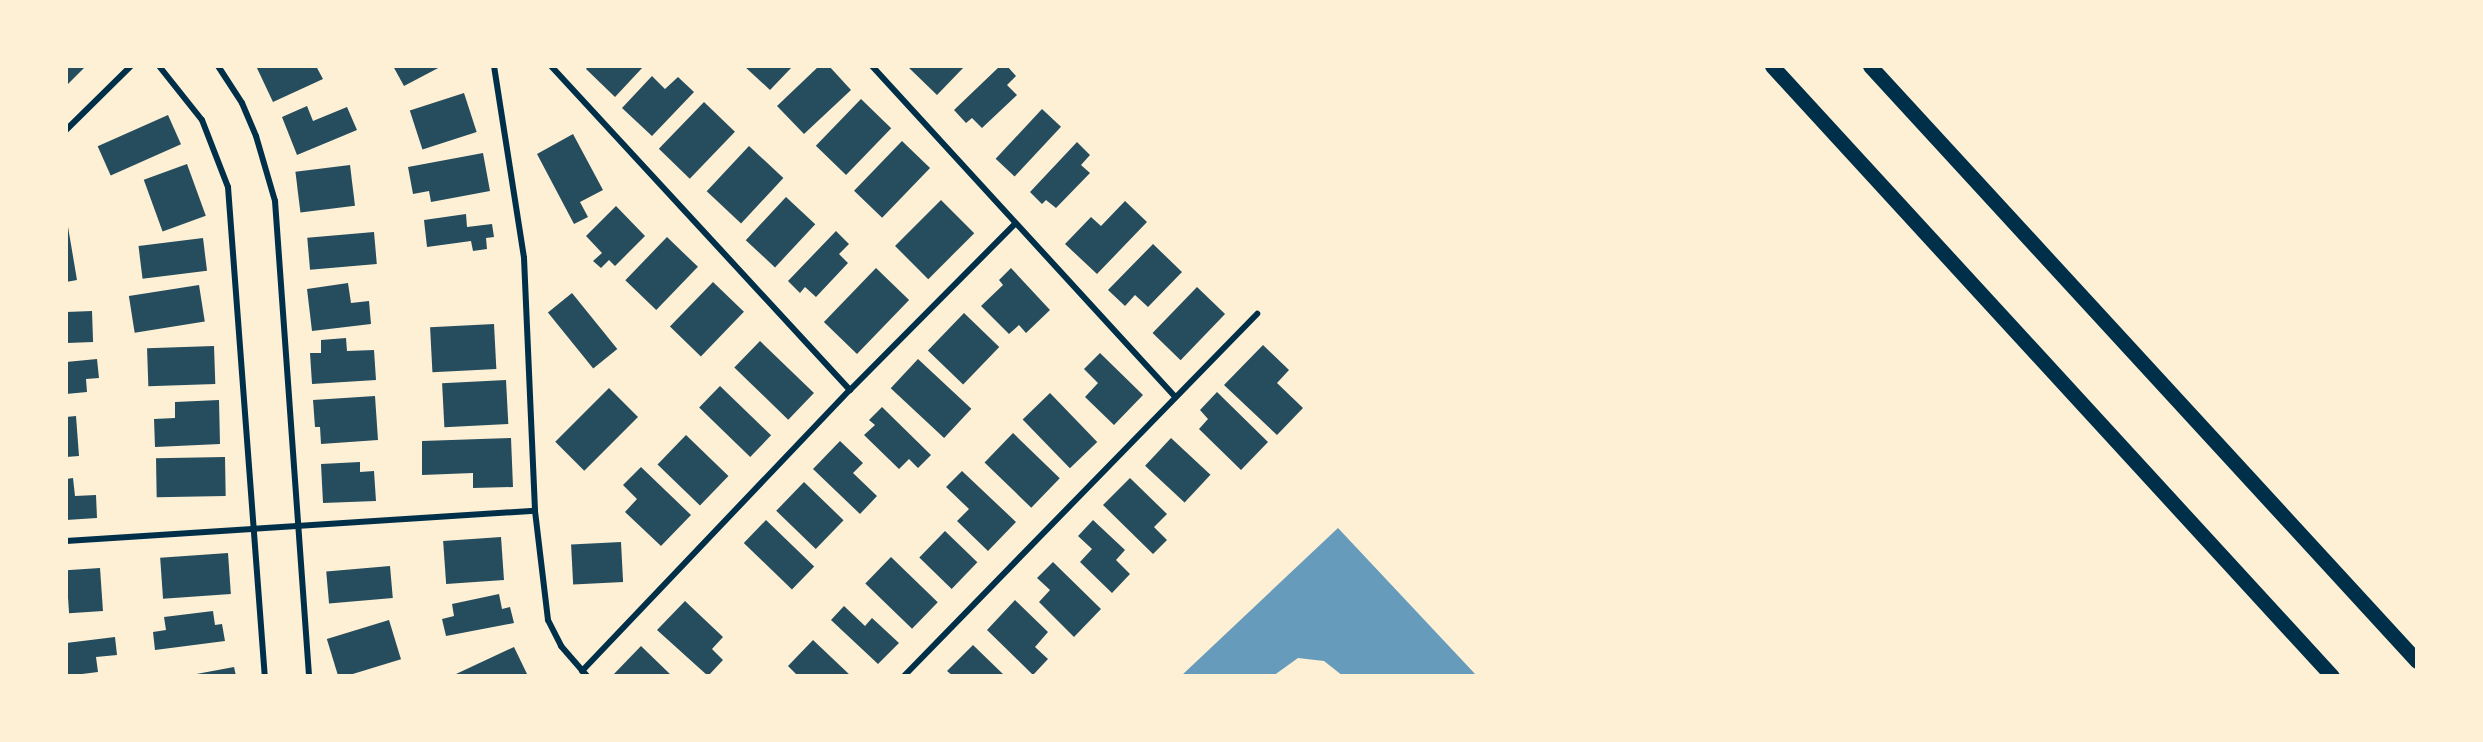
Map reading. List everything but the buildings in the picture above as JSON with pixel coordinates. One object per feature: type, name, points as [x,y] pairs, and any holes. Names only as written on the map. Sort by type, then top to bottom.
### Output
[{"type":"main road","points":[[1772,66],[2332,676]]},
{"type":"main road","points":[[1870,66],[2417,661]]},
{"type":"main road","points":[[2379,620],[2417,670]]},
{"type":"street","points":[[66,130],[131,66]]},
{"type":"street","points":[[159,66],[202,120],[228,187],[256,528],[265,676]]},
{"type":"street","points":[[218,66],[242,103],[256,136],[275,201],[300,525],[309,676]]},
{"type":"street","points":[[494,66],[524,258],[536,511],[548,620],[561,646],[585,673],[850,390],[1014,225]]},
{"type":"street","points":[[551,66],[850,390]]},
{"type":"street","points":[[872,66],[1014,225],[1174,395]]},
{"type":"street","points":[[904,676],[1174,395],[1257,314]]},
{"type":"street","points":[[66,541],[536,511]]},
{"type":"water","points":[[1338,528],[1477,676],[1343,676],[1324,661],[1298,658],[1273,676],[1181,676]]}]
